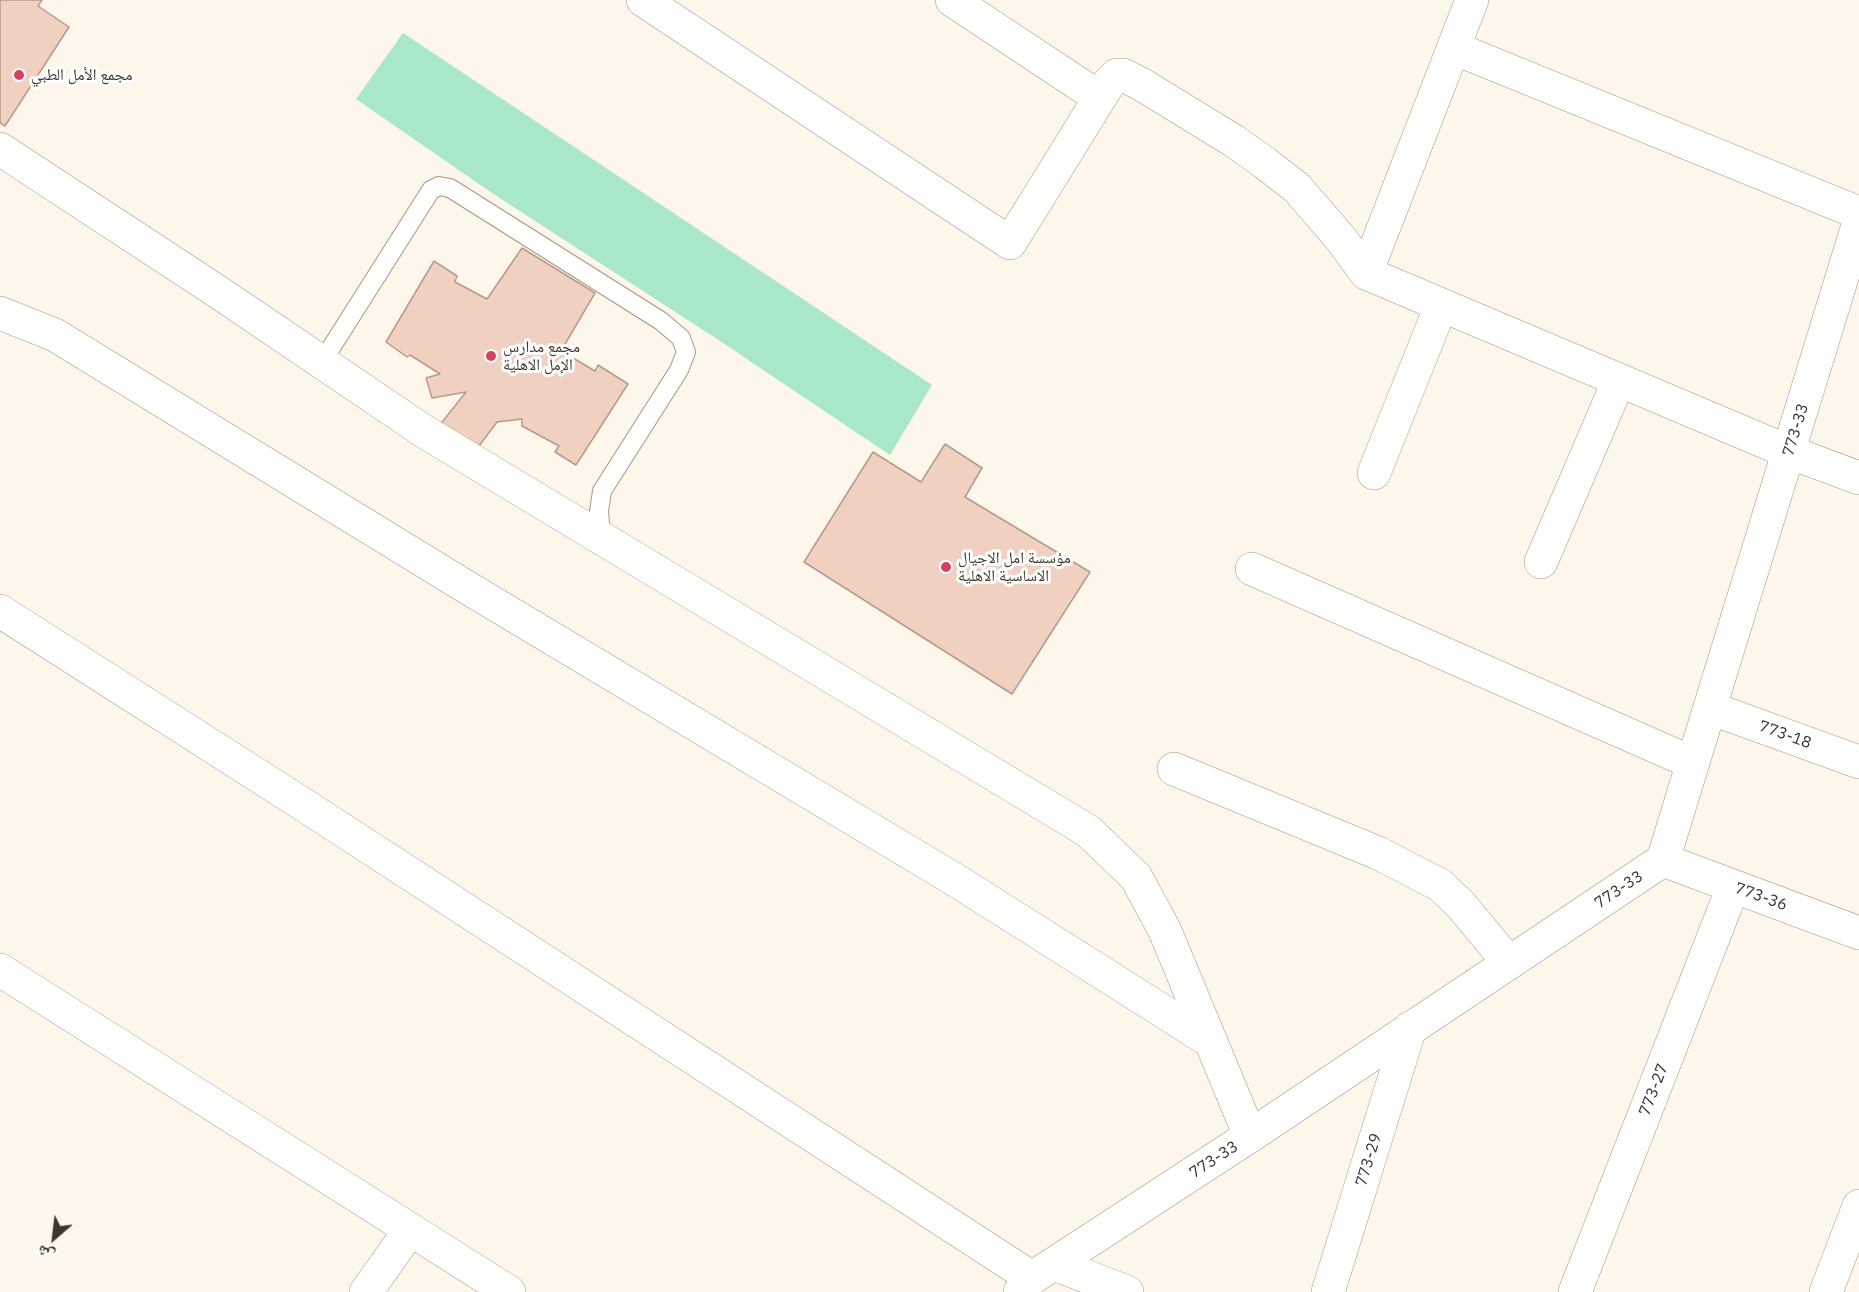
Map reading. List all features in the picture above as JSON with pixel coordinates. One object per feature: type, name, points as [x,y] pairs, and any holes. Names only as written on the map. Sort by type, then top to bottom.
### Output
[{"type":"street","points":[[643,0],[1010,243],[1112,78],[1123,75],[1234,141],[1297,188],[1341,239],[1366,273],[1789,452],[1859,478]]},
{"type":"street","points":[[952,0],[1100,98]]},
{"type":"street","points":[[1366,273],[1472,0]]},
{"type":"street","points":[[1454,48],[1858,230]]},
{"type":"street","points":[[0,149],[425,432],[1088,831],[1136,877],[1165,931],[1250,1136]]},
{"type":"street","name":"773-33","points":[[1035,1278],[1664,860],[1858,230]]},
{"type":"street","points":[[1374,473],[1441,306]]},
{"type":"street","points":[[0,313],[55,335],[468,588],[957,881],[1210,1041]]},
{"type":"street","points":[[1541,562],[1619,380]]},
{"type":"street","points":[[1252,569],[1693,763]]},
{"type":"street","points":[[0,611],[1035,1278],[1127,1292]]},
{"type":"street","name":"773-18","points":[[1710,708],[1859,762]]},
{"type":"street","points":[[1174,769],[1378,853],[1440,885],[1461,905],[1509,963]]},
{"type":"street","name":"773-36","points":[[1664,860],[1859,933]]},
{"type":"street","name":"773-27","points":[[1575,1292],[1733,887]]},
{"type":"street","points":[[0,970],[509,1292]]},
{"type":"street","name":"773-29","points":[[1328,1292],[1410,1028]]},
{"type":"street","points":[[1826,1292],[1859,1206]]},
{"type":"street","points":[[366,1292],[410,1230]]},
{"type":"lane","points":[[322,362],[431,190],[439,186],[450,188],[661,321],[681,338],[686,352],[679,370],[602,491],[598,511],[601,537]]},
{"type":"green space","points":[[403,33],[932,385],[890,455],[492,193],[356,99]]},
{"type":"building","name":"مجمع الأمل الطبي","points":[[0,0],[42,0],[38,6],[69,27],[5,126],[0,123]]},
{"type":"building","name":"مجمع مدارس الإمل الاهلية","points":[[522,248],[595,293],[561,351],[595,371],[598,365],[628,384],[576,465],[555,452],[559,446],[522,426],[522,419],[497,422],[476,450],[439,426],[466,392],[432,398],[426,378],[440,374],[410,355],[407,357],[386,342],[434,261],[457,276],[455,282],[487,299]]},
{"type":"building","name":"مؤسسة امل الاجيال الاساسية الاهلية","points":[[945,444],[982,468],[965,497],[1090,572],[1012,694],[804,562],[873,452],[921,482]]},
{"type":"place","name":"مجمع الأمل الطبي","points":[[19,75]]},
{"type":"place","name":"مجمع مدارس الإمل الاهلية","points":[[491,356]]},
{"type":"place","name":"مؤسسة امل الاجيال الاساسية الاهلية","points":[[946,567]]}]
